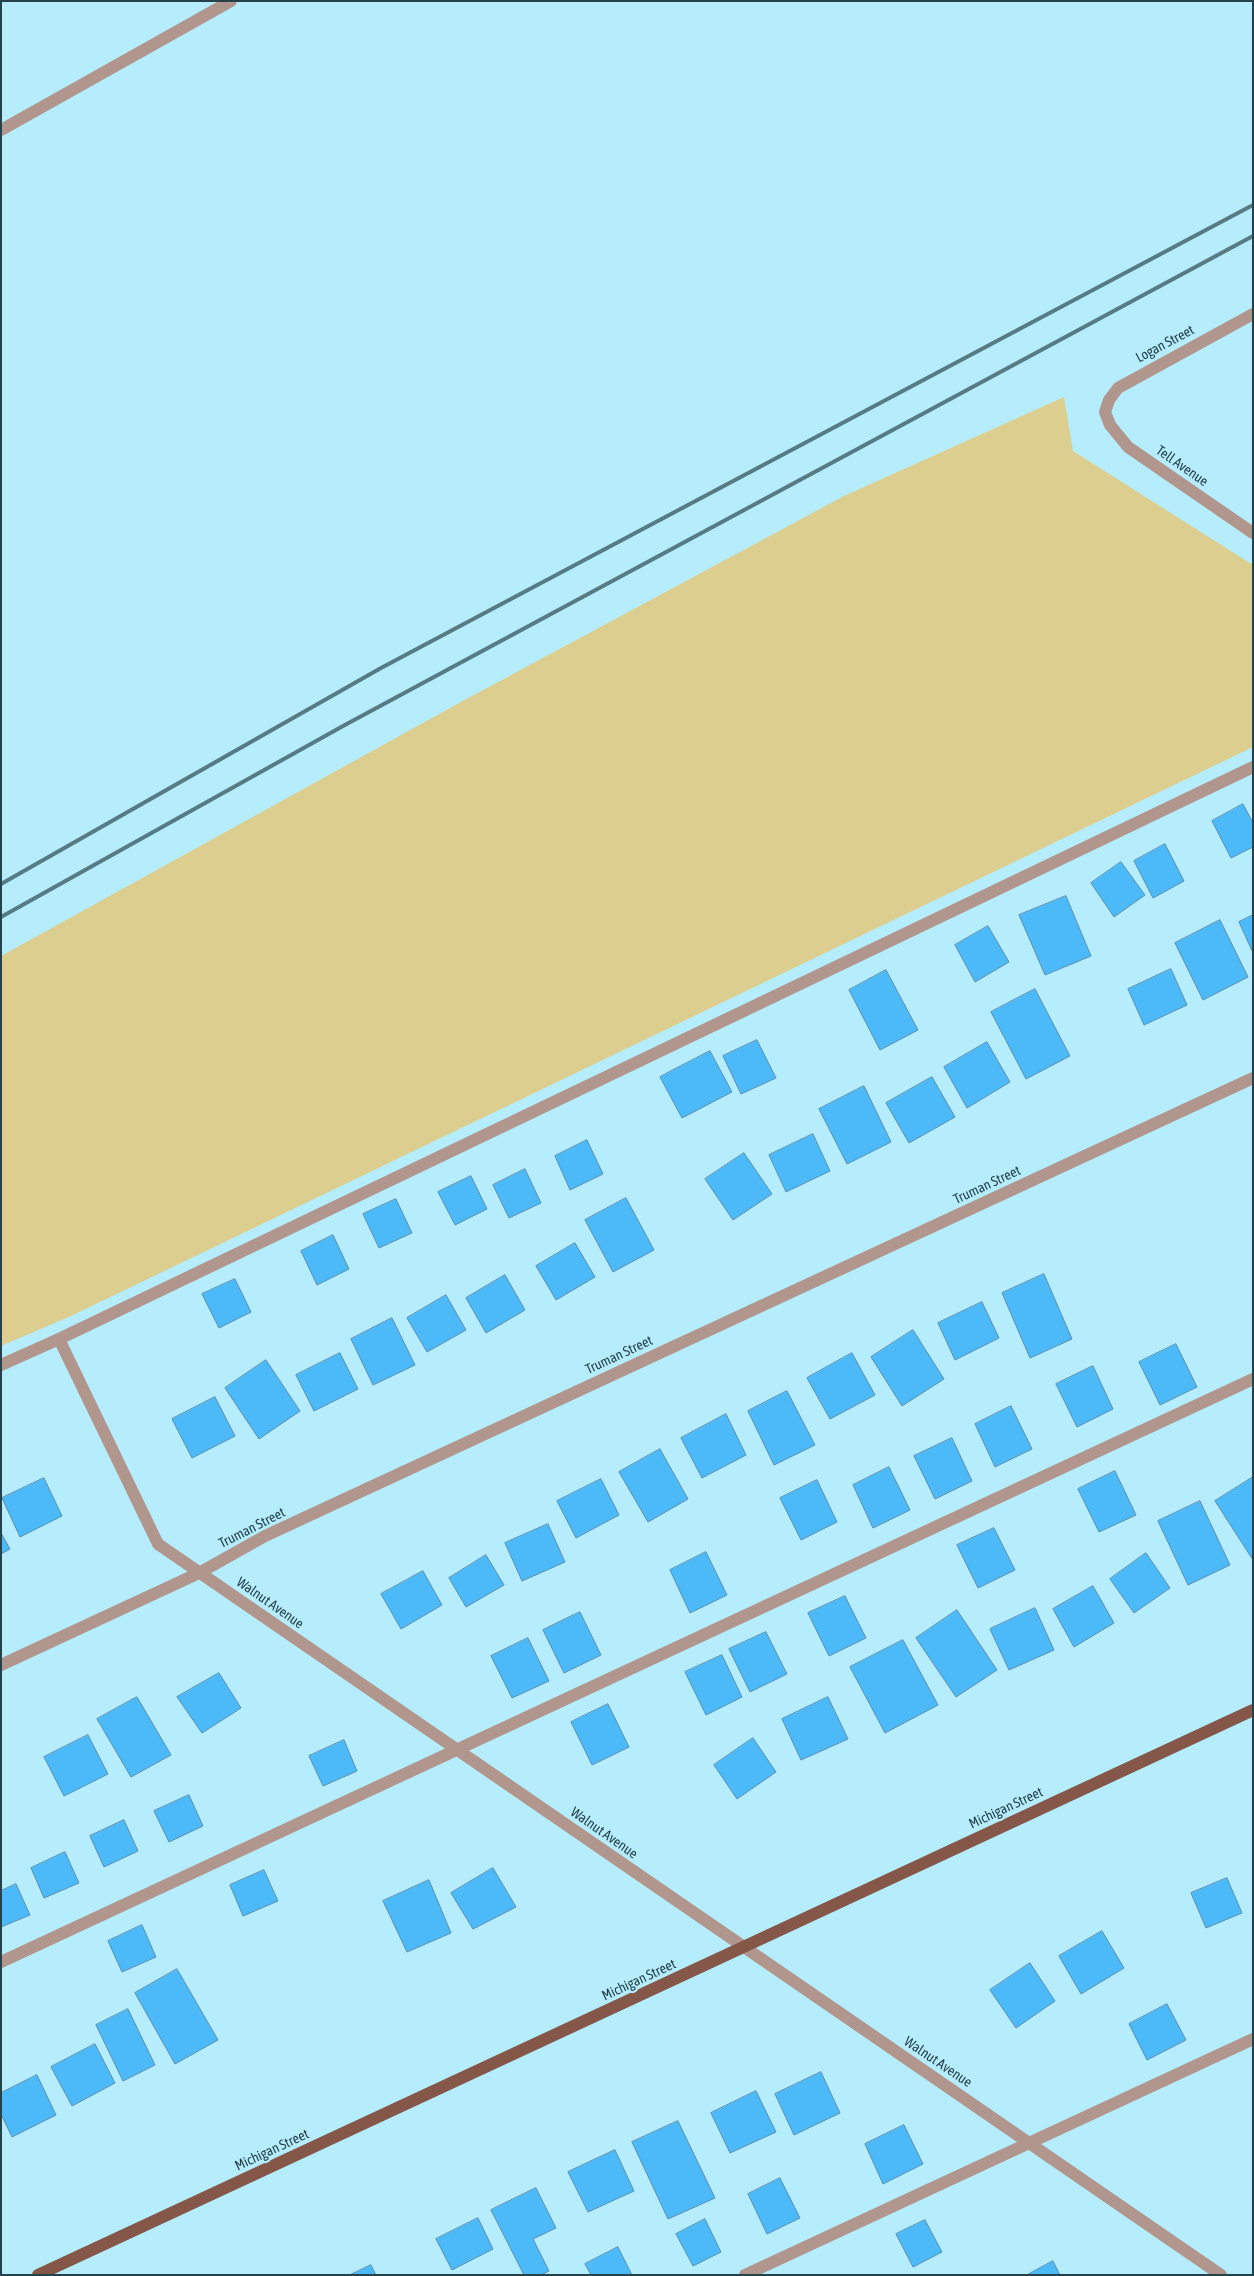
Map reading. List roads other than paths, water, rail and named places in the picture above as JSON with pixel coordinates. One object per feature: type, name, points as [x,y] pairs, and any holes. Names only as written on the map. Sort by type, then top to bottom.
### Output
[{"type":"main road","name":"Michigan Street","points":[[38,2275],[1253,1710]]},
{"type":"street","points":[[1,130],[231,1]]},
{"type":"street","name":"Logan Street","points":[[1105,412],[1109,400],[1118,388],[1132,378],[1253,314]]},
{"type":"street","name":"Tell Avenue","points":[[1105,412],[1110,425],[1128,447],[1253,533]]},
{"type":"street","points":[[1,1365],[59,1339],[1253,767]]},
{"type":"street","name":"Truman Street","points":[[1,1665],[199,1572],[265,1536],[1253,1078]]},
{"type":"street","name":"Walnut Avenue","points":[[59,1339],[158,1544],[1221,2275]]},
{"type":"street","points":[[1,1962],[1253,1379]]},
{"type":"street","points":[[745,2275],[1253,2040]]},
{"type":"railway","points":[[1,884],[381,668],[1253,205]]},
{"type":"railway","points":[[1,917],[343,726],[1253,236]]}]
